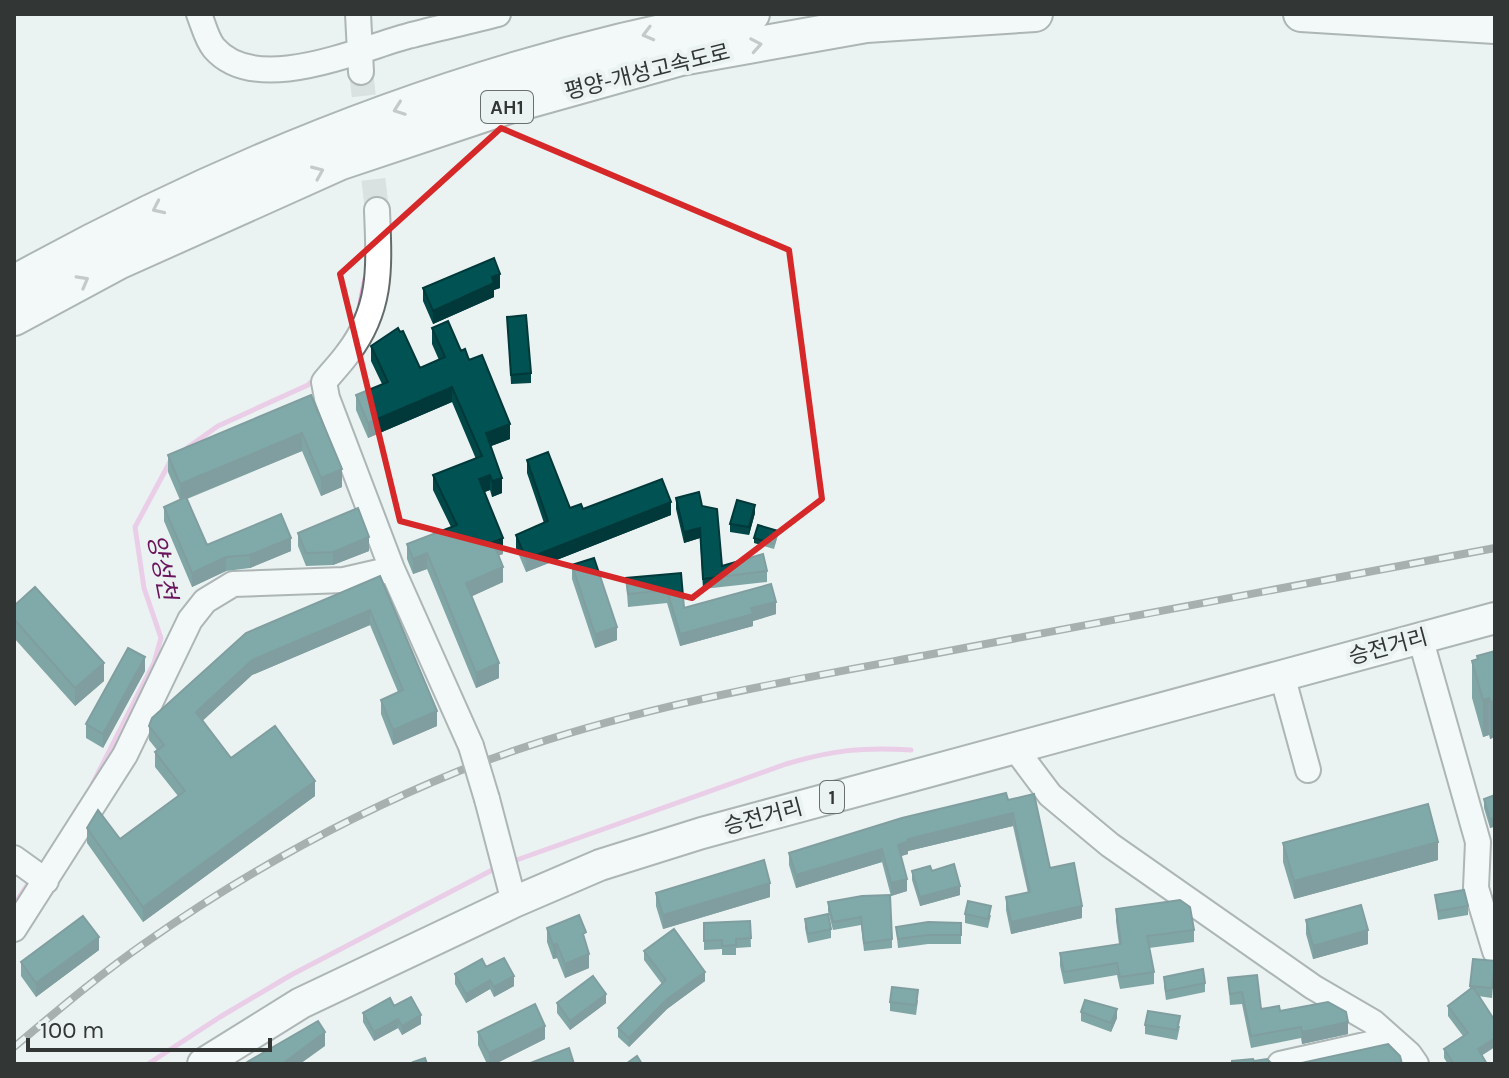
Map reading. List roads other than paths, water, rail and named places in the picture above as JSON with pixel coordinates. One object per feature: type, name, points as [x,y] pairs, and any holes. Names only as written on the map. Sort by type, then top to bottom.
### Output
[{"type":"highway","name":"평양-개성고속도로","points":[[14,283],[102,234],[204,187],[333,134],[482,79],[673,28],[752,14]]},
{"type":"highway","name":"평양-개성고속도로","points":[[14,318],[118,262],[257,198],[341,162],[506,107],[681,58],[866,25],[1035,14]]},
{"type":"highway","points":[[1301,14],[1495,26]]},
{"type":"main road","name":"승전거리","points":[[203,1064],[508,878],[600,865],[702,833],[1495,618]]},
{"type":"street","points":[[199,14],[214,48],[254,70],[360,62],[407,36],[498,14]]},
{"type":"street","points":[[358,14],[360,62]]},
{"type":"street","points":[[377,210],[379,275],[374,305],[349,352],[324,382],[327,398],[392,569],[471,746],[508,878]]},
{"type":"street","points":[[14,929],[33,871],[125,755],[190,620],[205,601],[233,584],[344,580],[392,569]]},
{"type":"street","points":[[1420,637],[1486,845],[1476,888],[1495,951]]},
{"type":"street","points":[[1282,675],[1308,770]]},
{"type":"street","points":[[1014,747],[1050,795],[1110,845],[1313,987],[1373,1022],[1416,1064]]},
{"type":"street","points":[[1280,1064],[1392,1039]]},
{"type":"waterway","name":"양성천","points":[[360,304],[365,279]]},
{"type":"waterway","name":"양성천","points":[[187,448],[218,426],[308,385],[317,376]]},
{"type":"waterway","name":"양성천","points":[[93,783],[154,663],[161,638],[144,588],[135,527],[172,458]]},
{"type":"waterway","points":[[511,862],[803,759],[848,751],[911,750]]},
{"type":"waterway","points":[[148,1064],[291,975],[498,867]]},
{"type":"waterway","name":"양성천","points":[[14,905],[31,879]]},
{"type":"tunnel","points":[[361,72],[377,210]]},
{"type":"railway","points":[[14,1047],[128,955],[258,870],[418,788],[517,750],[636,715],[756,687],[1495,548]]}]
